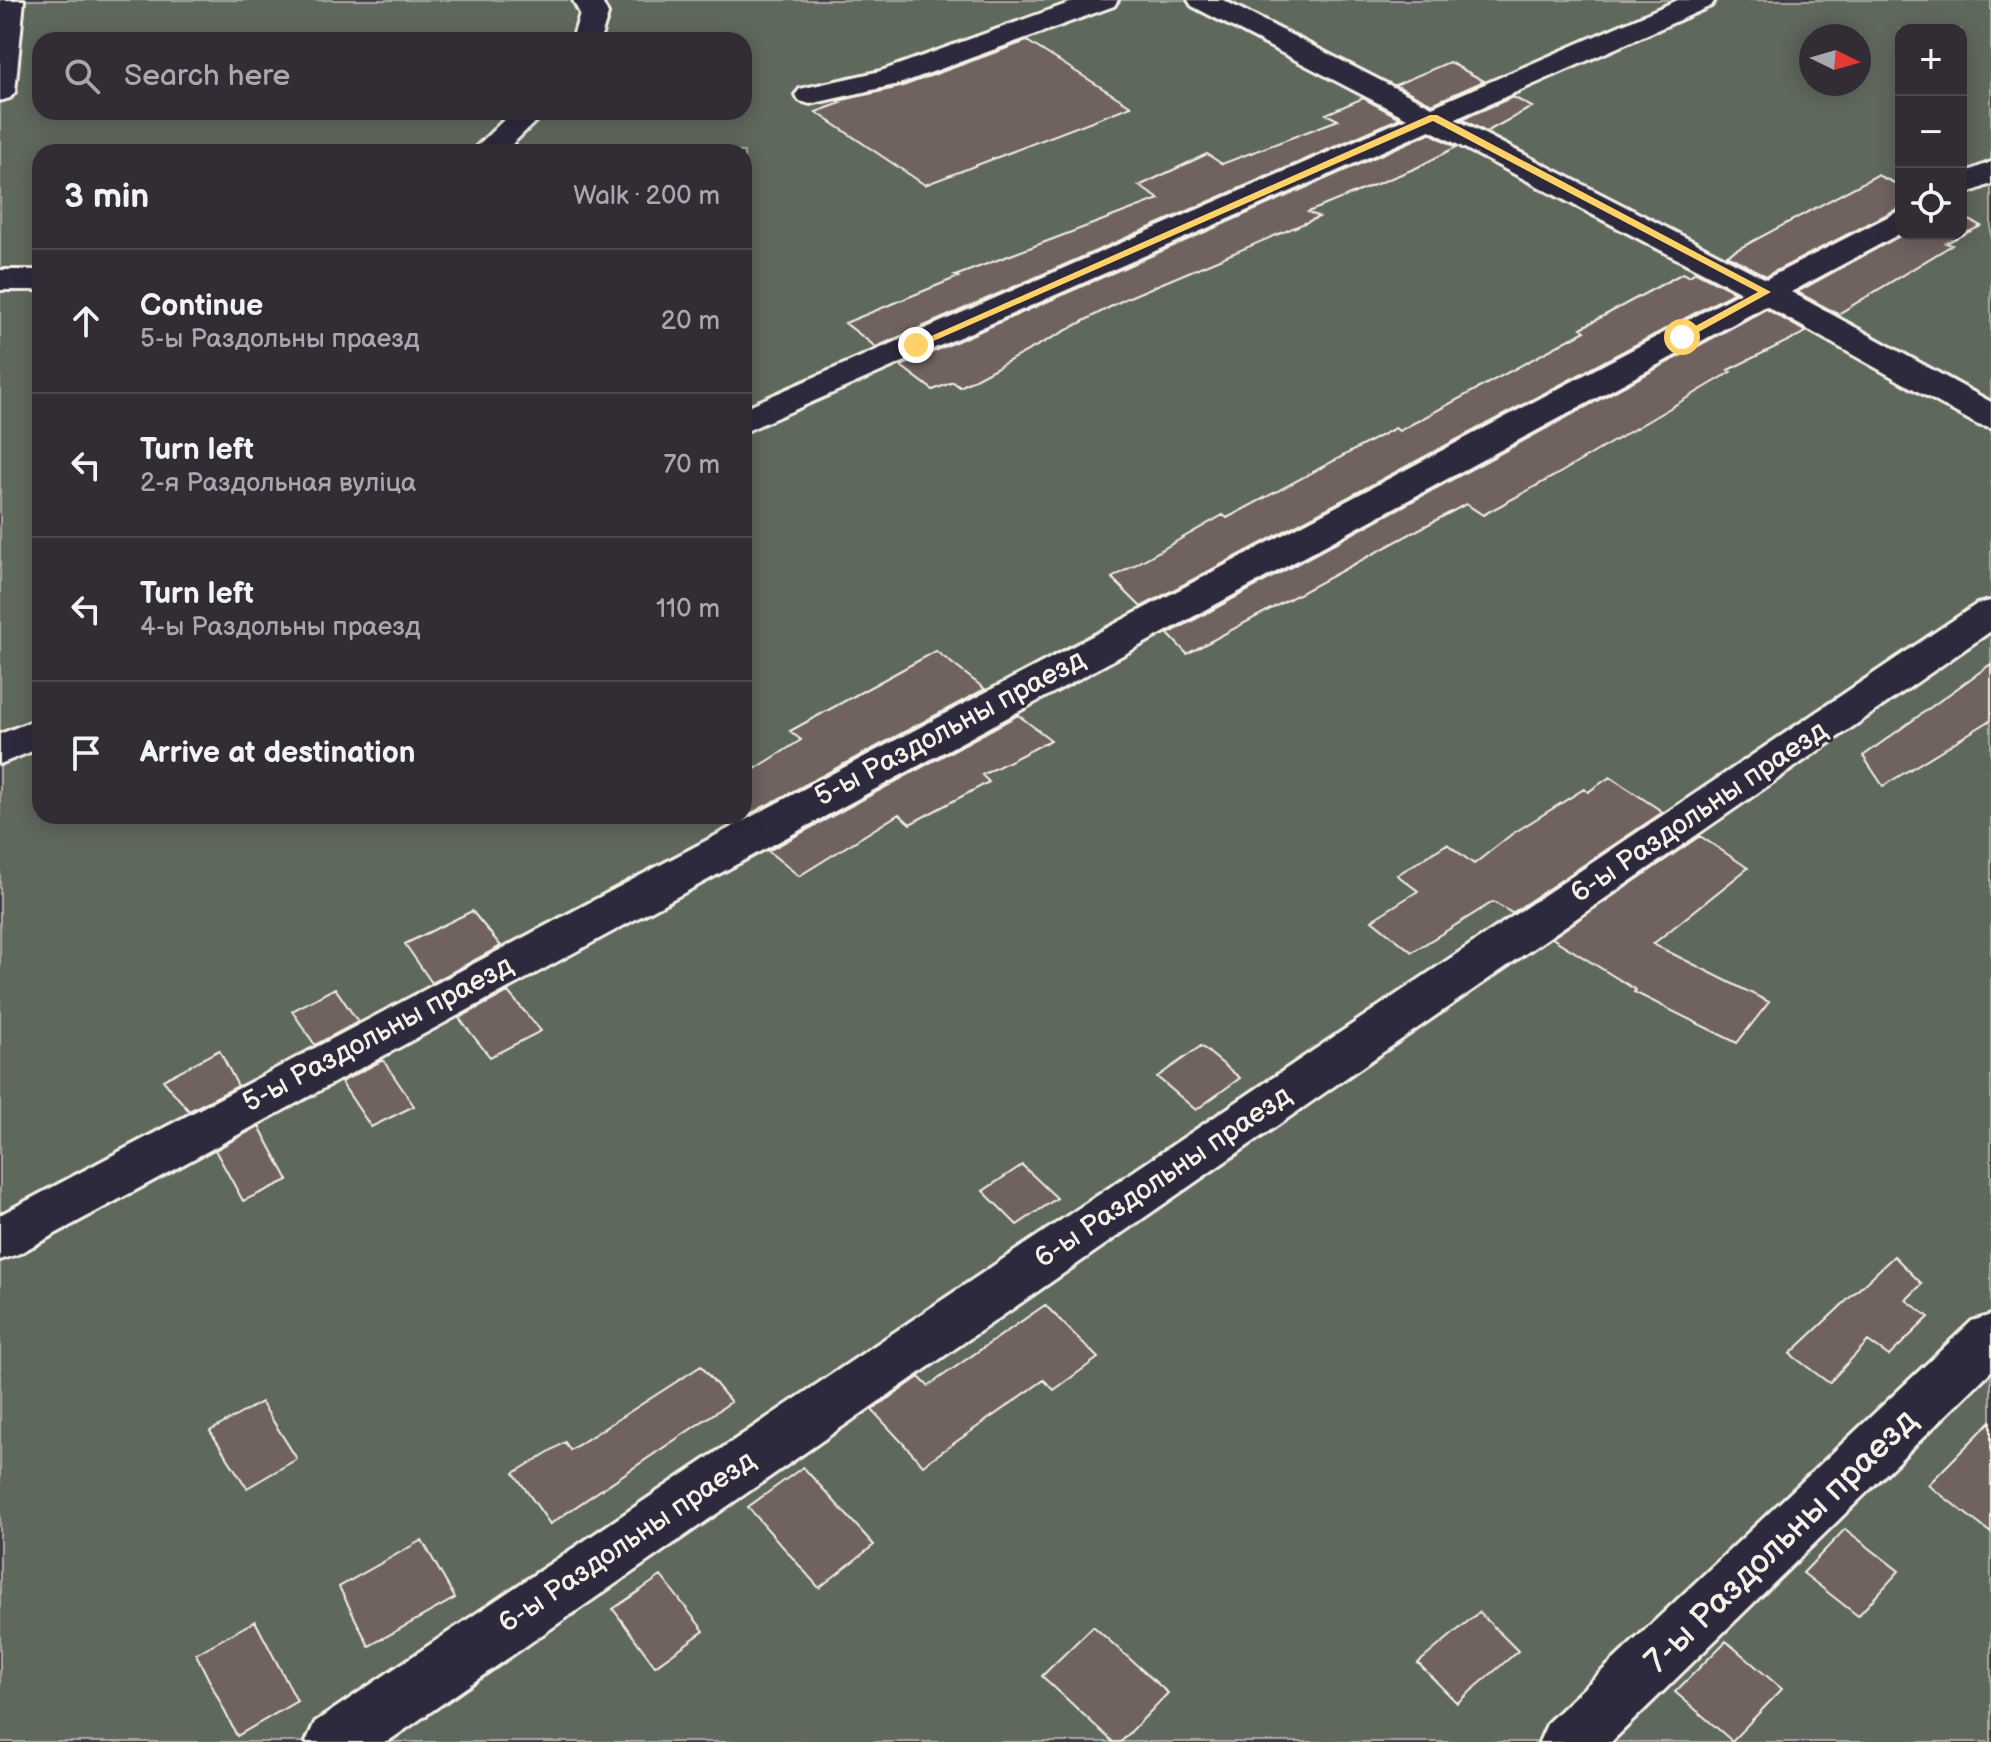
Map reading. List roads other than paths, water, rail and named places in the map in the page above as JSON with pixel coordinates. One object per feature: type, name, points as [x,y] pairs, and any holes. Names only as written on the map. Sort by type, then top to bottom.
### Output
[{"type":"lane","points":[[0,92],[10,0]]},
{"type":"lane","points":[[810,95],[889,78],[1104,0]]},
{"type":"lane","points":[[1202,0],[1766,292],[1991,417]]},
{"type":"lane","points":[[752,417],[1701,0]]},
{"type":"lane","points":[[495,144],[521,120]]},
{"type":"lane","points":[[1967,184],[1991,171]]},
{"type":"lane","name":"5-ы Раздольны праезд","points":[[0,1239],[1895,223]]},
{"type":"lane","name":"6-ы Раздольны праезд","points":[[336,1742],[1991,613]]},
{"type":"lane","points":[[0,750],[32,736]]},
{"type":"lane","name":"7-ы Раздольны праезд","points":[[1569,1742],[1991,1337]]}]
